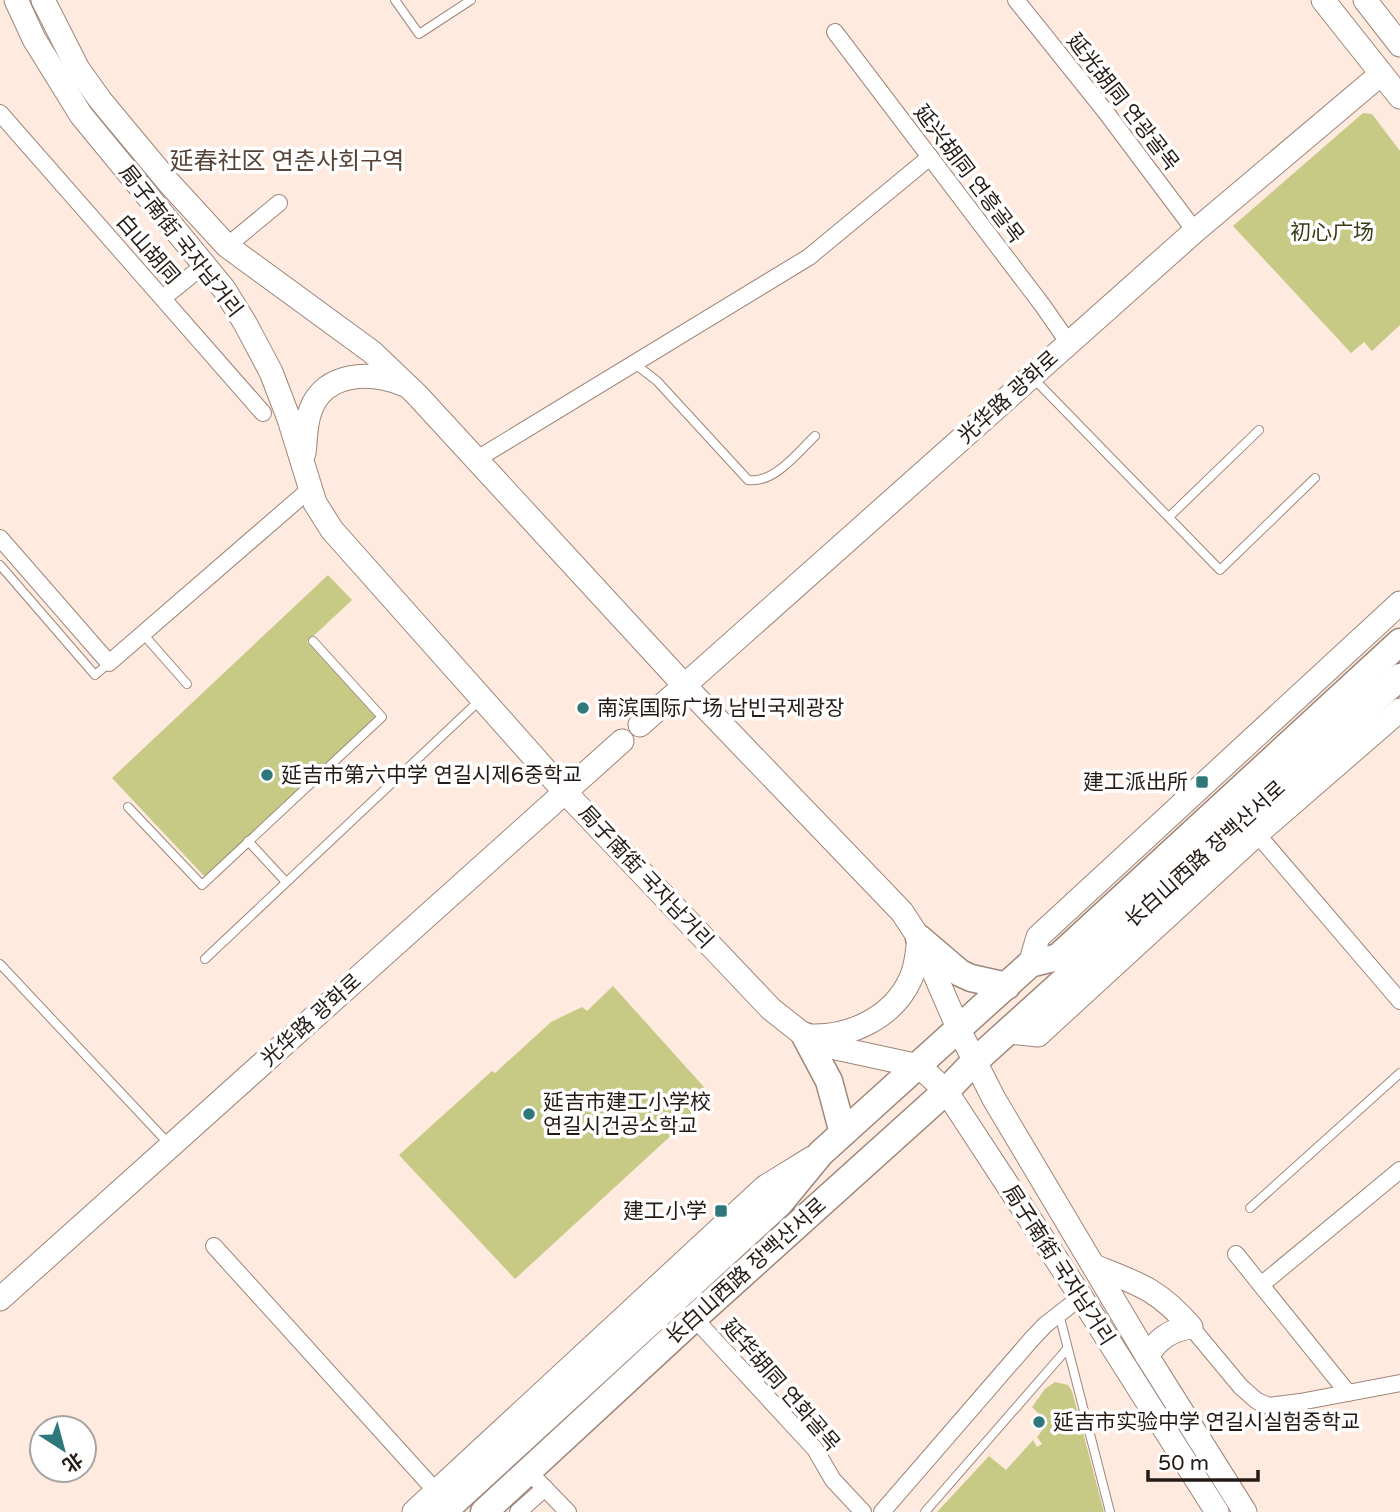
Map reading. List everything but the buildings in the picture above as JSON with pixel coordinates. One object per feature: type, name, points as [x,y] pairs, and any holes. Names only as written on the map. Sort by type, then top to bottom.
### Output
[{"type":"main road","name":"局子南街 국자남거리","points":[[16,0],[34,39],[81,115],[224,289],[245,323],[271,372],[314,503],[332,530],[565,792],[771,1009],[805,1036],[822,1045],[919,1066],[946,1091],[1217,1512]]},
{"type":"main road","name":"局子南街 국자남거리","points":[[43,0],[78,69],[101,101],[170,184],[227,246],[372,352],[408,387],[684,685],[902,912],[919,938],[958,1030],[994,1099],[1147,1356],[1245,1512]]},
{"type":"main road","points":[[1323,0],[1400,97]]},
{"type":"main road","points":[[1365,0],[1400,44]]},
{"type":"main road","name":"光华路 광화로","points":[[640,725],[1068,342],[1381,74]]},
{"type":"main road","points":[[303,465],[310,410],[315,399],[325,390],[344,379],[368,375],[390,379],[408,387]]},
{"type":"main road","name":"长白山西路 장백산서로","points":[[1030,964],[1038,937],[1400,603]]},
{"type":"main road","name":"长白山西路 장백산서로","points":[[414,1512],[443,1503],[779,1204],[821,1153],[1030,964],[1058,957],[1400,642]]},
{"type":"main road","name":"长白山西路 장백산서로","points":[[486,1511],[536,1479],[694,1318],[1400,677]]},
{"type":"main road","name":"长白山西路 장백산서로","points":[[1010,1032],[1038,1035],[1257,834],[1397,719]]},
{"type":"main road","name":"光华路 광화로","points":[[0,1300],[622,741]]},
{"type":"main road","points":[[919,938],[960,973],[1007,986]]},
{"type":"main road","points":[[843,1133],[829,1081],[805,1036],[836,1034],[857,1028],[874,1020],[890,1007],[911,978],[919,938]]},
{"type":"main road","points":[[1094,1266],[1146,1286],[1171,1303],[1191,1327],[1166,1334],[1158,1340],[1147,1356]]},
{"type":"street","name":"延光胡同 연광골목","points":[[1016,0],[1105,111],[1195,231]]},
{"type":"street","name":"延兴胡同 연흥골목","points":[[835,32],[1068,342]]},
{"type":"street","name":"白山胡同","points":[[0,113],[263,412]]},
{"type":"street","points":[[477,459],[809,257],[930,157]]},
{"type":"street","points":[[227,246],[279,203]]},
{"type":"street","points":[[163,298],[204,265]]},
{"type":"street","points":[[0,538],[109,663],[310,489]]},
{"type":"street","points":[[1257,834],[1400,1001]]},
{"type":"street","points":[[1261,1285],[1400,1170]]},
{"type":"street","points":[[214,1246],[443,1503]]},
{"type":"street","points":[[1237,1254],[1348,1393]]},
{"type":"street","points":[[882,1512],[1030,1341],[1081,1297]]},
{"type":"street","name":"延华胡同 연화골목","points":[[694,1318],[815,1449],[833,1480],[863,1512]]},
{"type":"street","points":[[1191,1327],[1241,1387],[1257,1401],[1269,1406],[1400,1383]]},
{"type":"street","points":[[518,1512],[536,1479],[568,1512]]},
{"type":"lane","points":[[395,0],[419,34],[471,0]]},
{"type":"lane","points":[[635,363],[657,381],[748,480],[756,481],[769,477],[815,436]]},
{"type":"lane","points":[[1031,377],[1220,570],[1315,478]]},
{"type":"lane","points":[[1169,517],[1259,430]]},
{"type":"lane","points":[[0,565],[95,675],[109,663]]},
{"type":"lane","points":[[143,634],[187,684]]},
{"type":"lane","points":[[128,807],[202,885],[382,717],[313,641]]},
{"type":"lane","points":[[205,959],[482,699]]},
{"type":"lane","points":[[248,842],[286,883]]},
{"type":"lane","points":[[0,964],[171,1146]]},
{"type":"lane","points":[[1250,1208],[1400,1073]]},
{"type":"lane","points":[[1059,1314],[1110,1512]]},
{"type":"lane","points":[[925,1512],[1066,1349]]},
{"type":"green space","name":"初心广场","points":[[1363,113],[1372,114],[1400,151],[1400,325],[1372,351],[1364,342],[1351,353],[1233,226]]},
{"type":"green space","points":[[328,575],[352,600],[307,642],[376,717],[205,877],[112,778]]},
{"type":"green space","points":[[613,986],[713,1097],[515,1279],[399,1155],[551,1022],[582,1007],[587,1011]]},
{"type":"green space","points":[[1055,1382],[1068,1385],[1072,1391],[1104,1512],[937,1512],[989,1456],[1006,1470],[1033,1440],[1037,1447],[1042,1444],[1037,1437],[1048,1423],[1032,1407],[1045,1389]]},
{"type":"place","name":"南滨国际广场 남빈국제광장","points":[[583,708]]},
{"type":"place","name":"延吉市第六中学 연길시제6중학교","points":[[267,775]]},
{"type":"place","name":"建工派出所","points":[[1202,782]]},
{"type":"place","name":"延吉市建工小学校 연길시건공소학교","points":[[529,1114]]},
{"type":"place","name":"建工小学","points":[[721,1211]]},
{"type":"place","name":"延吉市实验中学 연길시실험중학교","points":[[1039,1422]]},
{"type":"district","name":"延春社区 연춘사회구역","points":[[287,161]]}]
